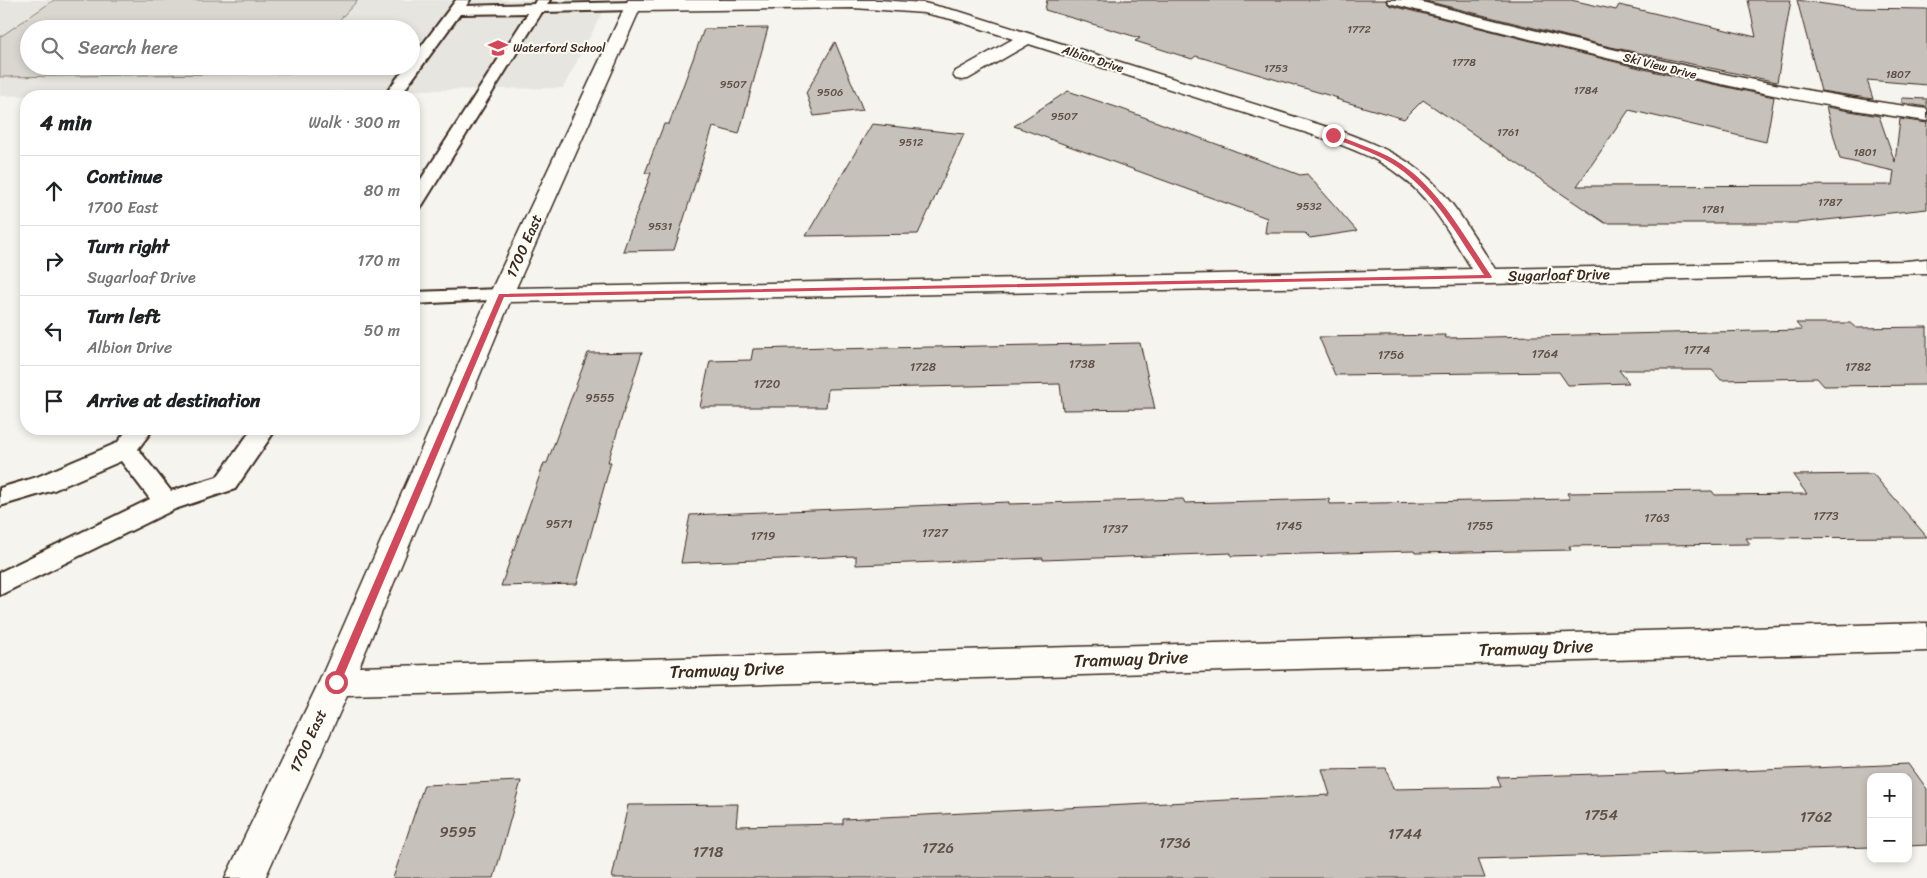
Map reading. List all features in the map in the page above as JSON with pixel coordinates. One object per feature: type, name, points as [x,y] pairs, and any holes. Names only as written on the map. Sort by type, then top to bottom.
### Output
[{"type":"street","name":"Ski View Drive","points":[[1396,0],[1672,70],[1825,100],[1927,115]]},
{"type":"street","name":"Albion Drive","points":[[634,3],[889,4],[924,8],[955,15],[1333,135],[1392,161],[1416,178],[1438,203],[1489,277]]},
{"type":"street","name":"1700 East","points":[[245,878],[336,682],[501,295],[634,3]]},
{"type":"street","points":[[962,75],[1027,38]]},
{"type":"street","name":"Sugarloaf Drive","points":[[501,295],[1489,277],[1927,266]]},
{"type":"street","name":"Tramway Drive","points":[[336,682],[1927,637]]},
{"type":"lane","points":[[420,58],[459,5],[634,3]]},
{"type":"lane","points":[[420,194],[540,4]]},
{"type":"lane","points":[[396,90],[407,75]]},
{"type":"lane","points":[[420,298],[501,295]]},
{"type":"lane","points":[[0,496],[45,484],[125,449],[136,435]]},
{"type":"lane","points":[[0,584],[166,502],[226,483],[260,435]]},
{"type":"lane","points":[[125,449],[166,502]]},
{"type":"shaded area","name":"Waterford School","points":[[0,0],[609,0],[563,88],[420,90],[20,90],[20,96],[0,96]]},
{"type":"shaded area","points":[[54,0],[358,0],[339,20],[25,20]]},
{"type":"shaded area","points":[[20,23],[20,75],[145,75],[0,77],[0,37]]},
{"type":"building","points":[[1047,0],[1385,0],[1389,5],[1523,39],[1656,72],[1774,97],[1766,142],[1629,110],[1577,186],[1892,185],[1894,171],[1840,159],[1826,107],[1879,116],[1895,162],[1900,119],[1927,123],[1927,209],[1798,223],[1605,223],[1423,100],[1404,119],[1196,56],[1192,59],[1135,41],[1140,38],[1045,10]]},
{"type":"building","points":[[1422,0],[1571,0],[1616,10],[1619,5],[1756,37],[1748,0],[1791,0],[1777,82],[1606,46]]},
{"type":"building","points":[[1797,0],[1852,8],[1927,9],[1927,85],[1867,80],[1873,99],[1821,91]]},
{"type":"building","points":[[768,28],[739,134],[713,127],[674,250],[623,251],[651,173],[645,173],[664,124],[669,124],[704,29]]},
{"type":"building","points":[[835,42],[863,110],[814,116],[806,93]]},
{"type":"building","points":[[1068,91],[1300,175],[1307,174],[1357,231],[1310,238],[1305,233],[1265,233],[1267,218],[1014,126]]},
{"type":"building","points":[[1902,98],[1927,99],[1927,107],[1902,103]]},
{"type":"building","points":[[872,124],[964,134],[918,234],[806,236]]},
{"type":"building","points":[[1796,323],[1850,323],[1856,328],[1927,327],[1927,385],[1824,386],[1817,378],[1721,380],[1712,370],[1619,370],[1629,383],[1568,385],[1559,372],[1335,375],[1319,337],[1445,335],[1446,338],[1802,330]]},
{"type":"building","points":[[1140,343],[1155,409],[1063,410],[1060,384],[828,389],[826,407],[700,407],[710,361],[751,360],[753,349]]},
{"type":"building","points":[[642,352],[608,462],[611,462],[577,584],[501,586],[544,463],[547,463],[588,353]]},
{"type":"building","points":[[1873,474],[1927,537],[1746,538],[1750,544],[1569,546],[1571,550],[1415,553],[1414,551],[1231,556],[1231,553],[856,565],[856,556],[681,563],[690,515],[1009,502],[1009,504],[1183,499],[1185,503],[1329,499],[1330,504],[1570,499],[1567,493],[1712,491],[1715,495],[1807,494],[1793,475]]},
{"type":"building","points":[[1909,764],[1927,789],[1927,845],[1912,846],[1912,773],[1867,773],[1867,847],[1478,859],[1485,878],[612,878],[628,805],[738,804],[736,826],[843,824],[843,819],[1330,795],[1322,769],[1386,768],[1393,789],[1501,787],[1497,777],[1665,772],[1666,774]]},
{"type":"building","points":[[521,781],[494,878],[393,878],[424,785]]},
{"type":"place","name":"Waterford School","points":[[498,48]]},
{"type":"route","points":[[336,682],[501,295],[1489,277],[1438,203],[1416,178],[1392,161],[1333,135]]}]
